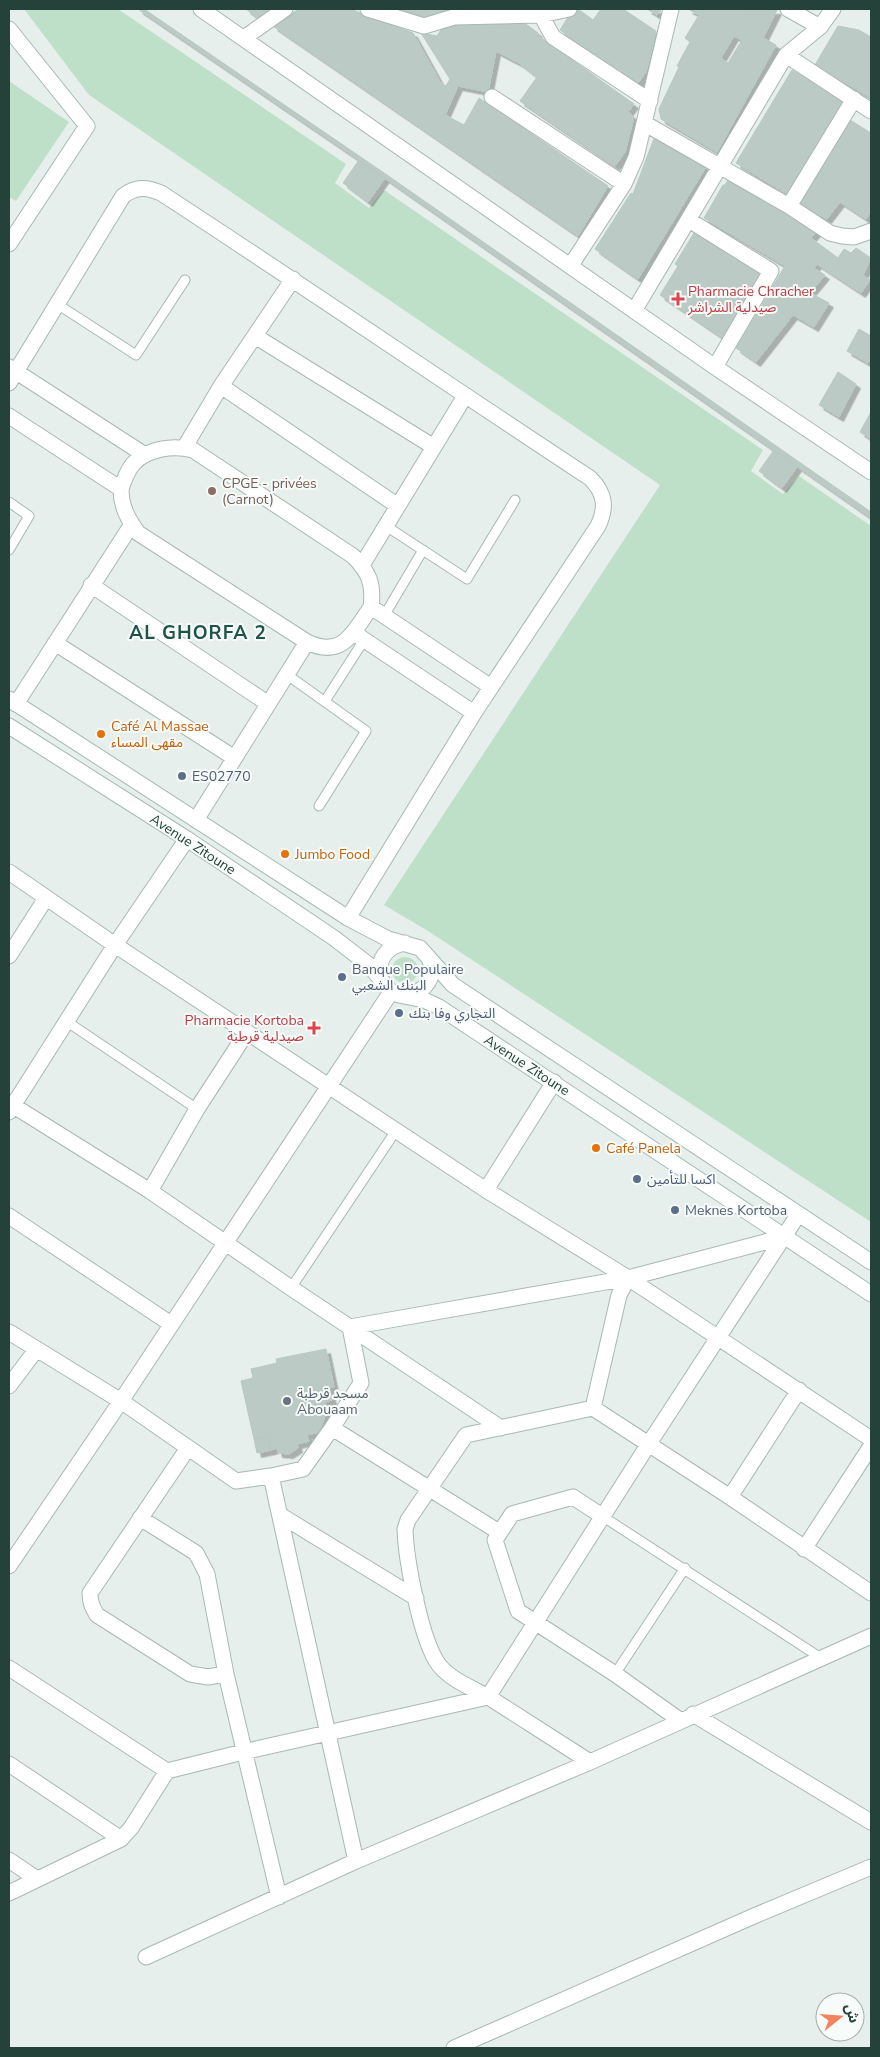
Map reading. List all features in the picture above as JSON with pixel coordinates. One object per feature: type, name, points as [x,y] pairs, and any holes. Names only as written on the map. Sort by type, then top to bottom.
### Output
[{"type":"street","points":[[201,9],[715,367],[871,472]]},
{"type":"street","points":[[244,38],[285,9]]},
{"type":"street","points":[[368,9],[424,26],[447,18],[569,9]]},
{"type":"street","points":[[571,265],[624,184],[636,157],[671,9]]},
{"type":"street","points":[[788,9],[820,27]]},
{"type":"street","points":[[634,311],[786,55],[820,27],[833,9]]},
{"type":"street","points":[[540,12],[553,37],[650,101]]},
{"type":"street","points":[[9,29],[87,126],[9,244]]},
{"type":"street","points":[[786,55],[871,112]]},
{"type":"street","points":[[492,97],[624,184]]},
{"type":"street","points":[[789,206],[854,99]]},
{"type":"street","points":[[644,123],[789,206],[830,233],[854,236],[871,231]]},
{"type":"street","points":[[145,455],[11,374],[58,304],[123,196],[130,190],[141,188],[151,189],[162,194],[293,279],[590,478],[598,486],[604,505],[603,516],[598,526],[474,713],[348,918]]},
{"type":"street","points":[[689,220],[771,271],[715,367]]},
{"type":"street","points":[[184,448],[221,386],[293,279]]},
{"type":"street","points":[[255,336],[434,447]]},
{"type":"street","points":[[221,386],[398,506]]},
{"type":"street","points":[[362,565],[465,396]]},
{"type":"street","points":[[9,416],[121,489]]},
{"type":"street","points":[[171,447],[184,448],[193,450],[353,556],[362,565],[372,585],[371,607],[359,637],[328,648],[318,648],[138,533],[124,511],[121,499],[121,489],[126,475],[133,463],[145,455],[171,447]]},
{"type":"street","points":[[12,702],[55,643],[132,524]]},
{"type":"street","points":[[92,585],[267,703]]},
{"type":"street","points":[[371,607],[491,687]]},
{"type":"street","points":[[359,637],[474,713]]},
{"type":"street","points":[[196,820],[306,642]]},
{"type":"street","points":[[55,643],[234,757]]},
{"type":"street","name":"Avenue Zitoune","points":[[12,702],[348,918],[388,939],[420,948],[453,985],[871,1262]]},
{"type":"street","name":"Avenue Zitoune","points":[[9,726],[187,839],[341,943],[369,964],[391,992],[439,1007],[871,1294]]},
{"type":"street","points":[[187,839],[115,945],[10,1107],[150,1191],[501,1428]]},
{"type":"street","points":[[9,872],[115,945],[397,1129],[486,1190],[628,1278],[871,1439]]},
{"type":"street","points":[[9,956],[46,898]]},
{"type":"street","points":[[380,979],[380,962],[384,954],[396,944],[405,943]]},
{"type":"street","points":[[408,996],[417,994],[430,980],[432,972],[431,963],[427,954]]},
{"type":"street","points":[[9,1566],[121,1401],[391,992]]},
{"type":"street","points":[[150,1191],[197,1108],[247,1032]]},
{"type":"street","points":[[486,1190],[554,1082]]},
{"type":"street","points":[[9,1893],[121,1839],[132,1828],[167,1770],[488,1697],[602,1516],[798,1214]]},
{"type":"street","points":[[9,1216],[171,1324]]},
{"type":"street","points":[[350,1327],[628,1278],[784,1237]]},
{"type":"street","points":[[594,1408],[619,1295],[628,1278]]},
{"type":"street","points":[[9,1332],[121,1401],[236,1481],[303,1469],[361,1383],[350,1327]]},
{"type":"street","points":[[9,1386],[36,1350]]},
{"type":"street","points":[[730,1497],[799,1390]]},
{"type":"street","points":[[590,1762],[488,1697],[451,1676],[440,1666],[430,1650],[416,1598],[406,1529],[408,1520],[466,1435],[594,1408],[730,1497],[804,1549],[869,1588]]},
{"type":"street","points":[[332,1428],[428,1490],[499,1532]]},
{"type":"street","points":[[804,1549],[871,1446]]},
{"type":"street","points":[[188,1448],[90,1593],[92,1607],[97,1615],[190,1674],[208,1677],[226,1674]]},
{"type":"street","points":[[271,1476],[356,1861]]},
{"type":"street","points":[[602,1516],[573,1498],[512,1514],[495,1540],[518,1611],[614,1674],[687,1718],[871,1822]]},
{"type":"street","points":[[280,1516],[416,1598]]},
{"type":"street","points":[[140,1518],[186,1545],[196,1553],[203,1564],[210,1584],[226,1674],[243,1752],[279,1897]]},
{"type":"street","points":[[146,1957],[356,1861],[590,1762],[871,1636]]},
{"type":"street","points":[[9,1668],[167,1770]]},
{"type":"street","points":[[9,1764],[121,1839]]},
{"type":"street","points":[[9,1860],[37,1879]]},
{"type":"street","points":[[454,2048],[754,1916],[871,1867]]},
{"type":"lane","points":[[58,304],[136,355],[185,280]]},
{"type":"lane","points":[[386,526],[467,579],[515,500]]},
{"type":"lane","points":[[9,502],[29,516],[9,550]]},
{"type":"lane","points":[[384,616],[423,550]]},
{"type":"lane","points":[[325,702],[359,637]]},
{"type":"lane","points":[[286,674],[366,730],[318,806]]},
{"type":"lane","points":[[66,1021],[197,1108]]},
{"type":"lane","points":[[291,1288],[397,1129]]},
{"type":"lane","points":[[602,1516],[685,1568],[821,1658]]},
{"type":"lane","points":[[614,1674],[685,1568]]},
{"type":"green space","points":[[24,9],[118,9],[346,164],[335,183],[369,208],[384,190],[763,450],[751,471],[783,494],[799,476],[871,526],[871,1222],[428,931],[384,905],[660,485],[89,95]]},
{"type":"green space","points":[[9,81],[69,122],[16,201],[9,197]]},
{"type":"green space","points":[[405,957],[414,961],[418,970],[414,979],[405,983],[396,979],[392,970],[396,961]]},
{"type":"building","points":[[138,9],[144,9],[387,175],[871,512],[871,518],[359,160]]},
{"type":"building","points":[[246,9],[272,9],[258,18]]},
{"type":"building","points":[[299,9],[350,9],[413,33],[440,82],[446,86],[450,79],[421,33],[437,36],[446,22],[519,19],[538,33],[537,35],[634,104],[628,112],[634,117],[625,152],[615,166],[520,101],[537,77],[519,63],[496,51],[488,92],[458,86],[445,115],[464,125],[479,98],[608,186],[578,236],[273,26]]},
{"type":"building","points":[[400,9],[480,9],[448,12],[425,18]]},
{"type":"building","points":[[578,9],[593,20],[601,9],[623,9],[656,31],[646,72],[638,83],[560,30],[570,14],[572,16]]},
{"type":"building","points":[[647,9],[662,9],[657,15]]},
{"type":"building","points":[[688,9],[777,10],[763,38],[776,45],[717,152],[661,119],[659,109],[679,67],[677,66],[690,42],[685,38],[699,15]],"holes":[[[734,36],[742,40],[728,63],[721,58]]]},
{"type":"building","points":[[838,26],[859,30],[871,37],[871,98],[815,65]]},
{"type":"building","points":[[792,70],[843,100],[787,194],[736,163]]},
{"type":"building","points":[[850,120],[871,133],[871,211],[866,219],[840,202],[827,219],[800,204]]},
{"type":"building","points":[[655,136],[706,167],[638,279],[595,249],[631,193],[633,194]]},
{"type":"building","points":[[359,160],[385,178],[368,202],[343,183]]},
{"type":"building","points":[[728,180],[754,195],[755,193],[816,232],[811,238],[838,258],[844,249],[851,253],[856,248],[871,258],[863,275],[870,280],[861,293],[817,264],[814,268],[825,275],[810,293],[829,303],[814,327],[793,315],[756,362],[736,348],[785,266],[704,218],[723,185]]},
{"type":"building","points":[[694,233],[761,274],[723,338],[660,295],[678,266],[675,264]]},
{"type":"building","points":[[859,329],[871,336],[871,357],[868,363],[847,351]]},
{"type":"building","points":[[838,372],[856,384],[839,417],[819,405]]},
{"type":"building","points":[[871,412],[871,439],[860,432]]},
{"type":"building","points":[[774,450],[797,467],[782,488],[759,471]]},
{"type":"building","name":"مسجد قرطبة Abouaam","points":[[326,1349],[334,1387],[329,1388],[332,1400],[325,1402],[327,1411],[319,1432],[307,1435],[309,1441],[297,1444],[298,1448],[289,1454],[278,1453],[277,1448],[271,1450],[268,1436],[254,1439],[241,1381],[253,1378],[251,1369],[277,1363],[276,1359]]},
{"type":"building","points":[[268,1436],[271,1450],[257,1453],[254,1439]]},
{"type":"place","name":"Pharmacie Chracher صيدلية الشراشر","points":[[678,299]]},
{"type":"place","name":"CPGE - privées (Carnot)","points":[[212,491]]},
{"type":"place","name":"Café Al Massae مقهى المساء","points":[[101,734]]},
{"type":"place","name":"ES02770","points":[[182,776]]},
{"type":"place","name":"Jumbo Food","points":[[285,854]]},
{"type":"place","name":"Banque Populaire البنك الشعبي","points":[[342,977]]},
{"type":"place","name":"التجاري وفا بنك","points":[[399,1013]]},
{"type":"place","name":"Pharmacie Kortoba صيدلية قرطبة","points":[[314,1028]]},
{"type":"place","name":"Café Panela","points":[[596,1148]]},
{"type":"place","name":"اكسا للتأمين","points":[[637,1179]]},
{"type":"place","name":"Meknes Kortoba","points":[[675,1210]]},
{"type":"place","name":"مسجد قرطبة Abouaam","points":[[287,1401]]},
{"type":"district","name":"AL GHORFA 2","points":[[198,632]]}]
